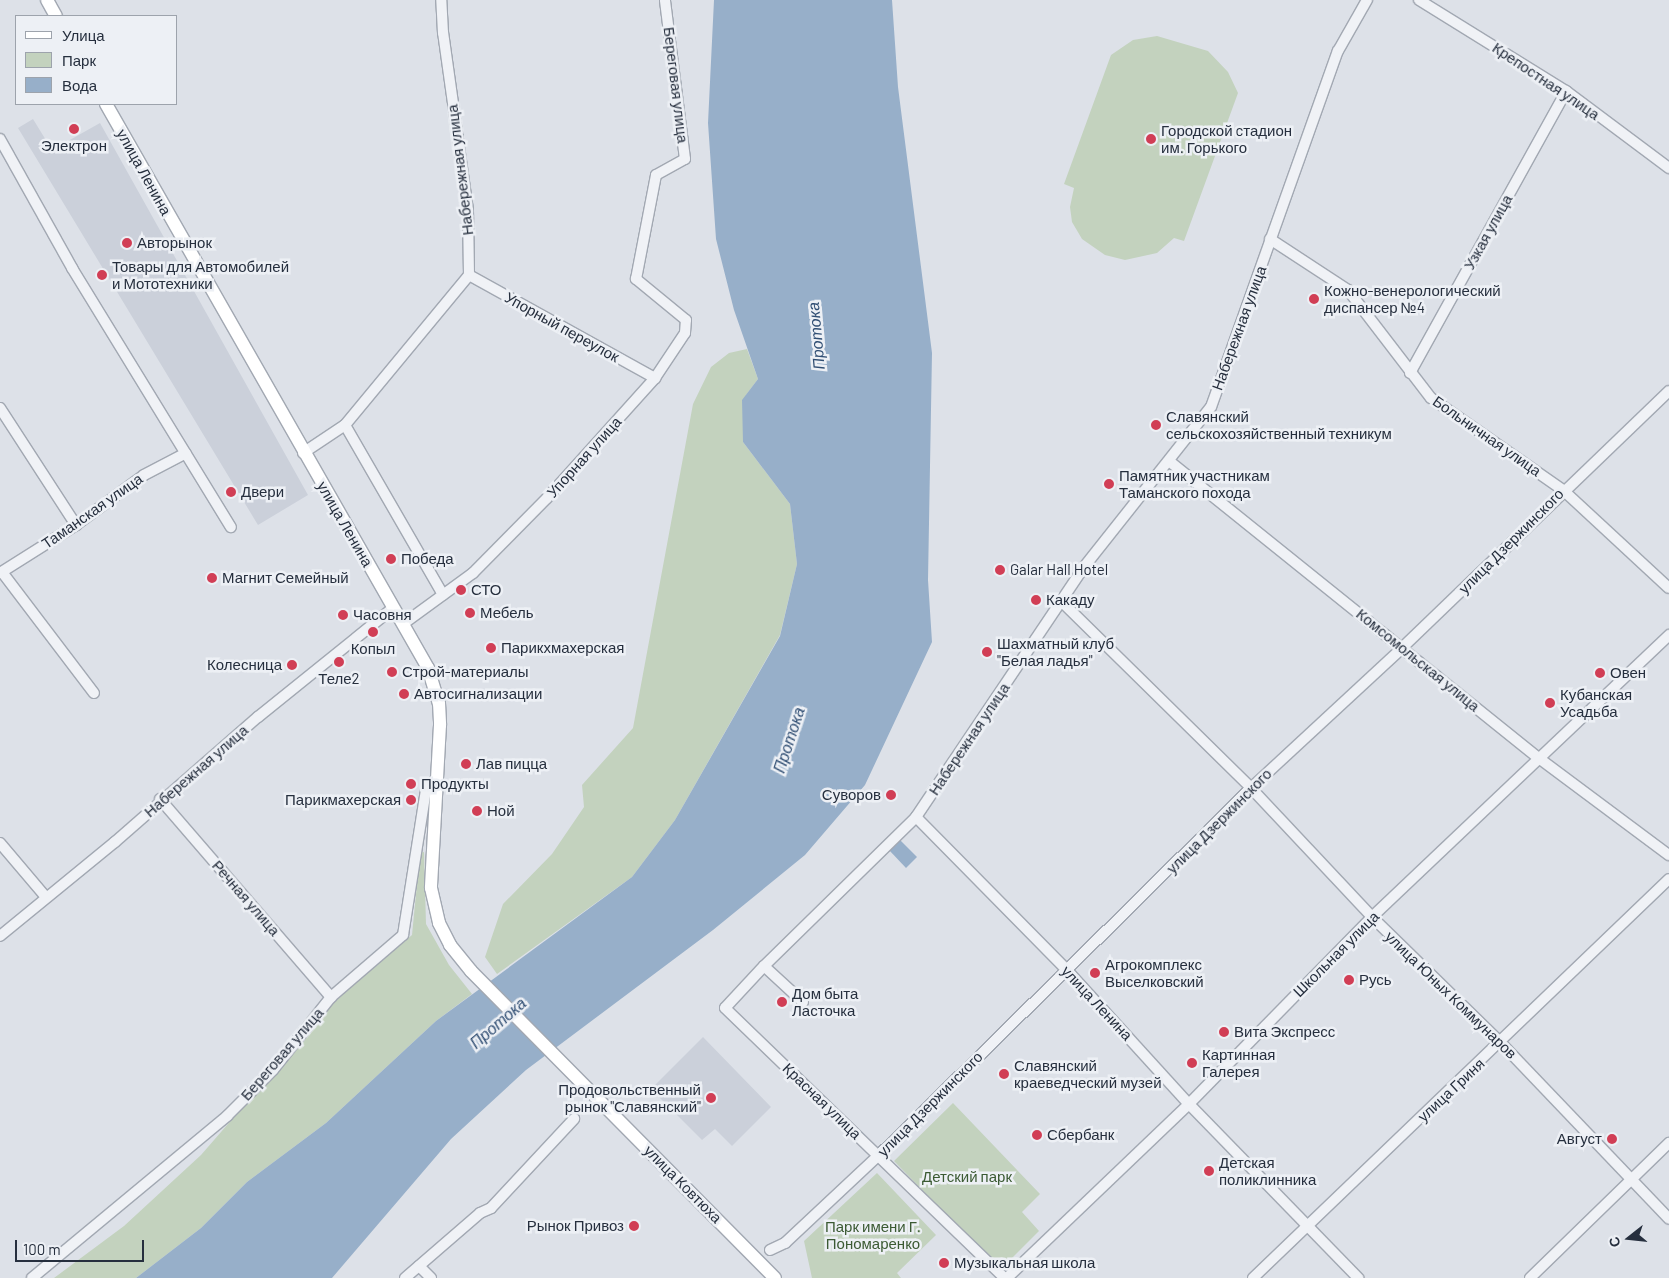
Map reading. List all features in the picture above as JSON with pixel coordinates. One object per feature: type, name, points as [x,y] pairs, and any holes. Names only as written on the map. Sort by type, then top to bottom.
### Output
[{"type":"main road","points":[[47,0],[55,15]]},
{"type":"main road","name":"улица Ленина","points":[[107,105],[303,452],[403,624],[436,687],[440,725],[439,775],[431,871],[434,906],[450,945],[471,971]]},
{"type":"main road","name":"улица Ковтюха","points":[[471,971],[775,1278]]},
{"type":"street","name":"Набережная улица","points":[[442,0],[443,32],[468,210],[469,275]]},
{"type":"street","name":"Береговая улица","points":[[638,272],[656,175],[685,159],[665,0]]},
{"type":"street","name":"Набережная улица","points":[[725,1008],[764,966],[916,817],[1084,567],[1169,462],[1210,407],[1338,52],[1367,0]]},
{"type":"street","name":"Крепостная улица","points":[[1419,0],[1566,91],[1669,168]]},
{"type":"street","name":"Узкая улица","points":[[1410,373],[1566,91]]},
{"type":"street","points":[[0,139],[72,268],[231,527]]},
{"type":"street","name":"Больничная улица","points":[[1270,239],[1348,290],[1431,398],[1563,490],[1669,588]]},
{"type":"street","name":"Упорная улица","points":[[403,624],[472,573],[547,498],[655,378],[685,333],[686,320],[636,279],[638,272]]},
{"type":"street","name":"Упорный переулок","points":[[469,275],[655,378]]},
{"type":"street","points":[[303,452],[346,424],[469,275]]},
{"type":"street","name":"улица Дзержинского","points":[[770,1250],[785,1243],[878,1156],[1251,788],[1403,647],[1563,490],[1669,390]]},
{"type":"street","points":[[0,408],[76,525]]},
{"type":"street","points":[[346,424],[443,595]]},
{"type":"street","name":"Таманская улица","points":[[1,573],[76,525],[144,475],[186,453]]},
{"type":"street","name":"Комсомольская улица","points":[[1169,462],[1403,647],[1540,759],[1669,855]]},
{"type":"street","points":[[1,573],[94,693]]},
{"type":"street","name":"улица Юных Коммунаров","points":[[1062,602],[1251,788],[1372,918],[1501,1043],[1669,1219]]},
{"type":"street","name":"Набережная улица","points":[[0,936],[45,896],[115,842],[160,799],[393,608]]},
{"type":"street","name":"Школьная улица","points":[[1006,1278],[1189,1104],[1372,918],[1669,635]]},
{"type":"street","name":"Береговая улица","points":[[32,1278],[227,1116],[273,1070],[331,997],[402,935],[426,790],[439,775]]},
{"type":"street","name":"Речная улица","points":[[160,799],[331,997]]},
{"type":"street","name":"улица Ленина","points":[[916,817],[1066,969],[1189,1104],[1308,1224],[1358,1278]]},
{"type":"street","points":[[0,843],[45,896]]},
{"type":"street","name":"улица Гриня","points":[[1252,1278],[1501,1043],[1669,879]]},
{"type":"street","points":[[764,966],[803,1002]]},
{"type":"street","name":"Красная улица","points":[[725,1008],[1006,1278]]},
{"type":"street","points":[[405,1278],[480,1213],[491,1208],[574,1119]]},
{"type":"street","points":[[1530,1278],[1669,1143]]},
{"type":"street","points":[[419,1266],[431,1278]]},
{"type":"shaded area","name":"Авторынок","points":[[33,119],[52,150],[100,123],[308,495],[258,525],[18,128]]},
{"type":"shaded area","name":"Продовольственный рынок \"Славянский\"","points":[[703,1037],[771,1107],[732,1146],[715,1129],[702,1140],[651,1089]]},
{"type":"green space","name":"Городской cтадион им. Горького","points":[[1157,36],[1208,51],[1228,72],[1238,93],[1184,241],[1174,238],[1157,253],[1125,260],[1105,255],[1082,239],[1072,222],[1070,207],[1074,188],[1064,184],[1111,55],[1133,40]]},
{"type":"green space","points":[[747,349],[758,379],[746,395],[743,442],[790,504],[797,564],[780,635],[675,820],[632,877],[497,974],[485,957],[503,904],[552,854],[584,807],[582,785],[633,728],[693,404],[711,367],[729,353]]},
{"type":"green space","points":[[424,852],[426,924],[449,965],[472,994],[436,1021],[326,1123],[247,1182],[201,1228],[136,1278],[54,1278],[124,1226],[201,1155],[335,1001],[412,935],[420,853]]},
{"type":"green space","name":"Детский парк","points":[[953,1103],[1040,1194],[1022,1212],[1039,1231],[1000,1270],[894,1161]]},
{"type":"green space","name":"Парк имени Г. Пономаренко","points":[[877,1173],[936,1235],[897,1273],[901,1278],[812,1278],[804,1241]]},
{"type":"water","name":"Протока","points":[[714,0],[892,0],[898,87],[932,353],[928,580],[932,642],[865,785],[805,855],[713,930],[526,1070],[451,1139],[332,1278],[136,1278],[201,1228],[247,1182],[326,1123],[436,1021],[632,877],[675,820],[780,636],[797,564],[790,504],[743,442],[742,400],[758,379],[734,310],[716,239],[708,123]]},
{"type":"water","points":[[899,839],[917,857],[906,868],[889,850]]},
{"type":"place","name":"Электрон","points":[[74,129]]},
{"type":"place","name":"Городской cтадион им. Горького","points":[[1151,139]]},
{"type":"place","name":"Авторынок","points":[[127,243]]},
{"type":"place","name":"Товары для Автомобилей и Мототехники","points":[[102,275]]},
{"type":"place","name":"Кожно-венерологический диспансер №4","points":[[1314,299]]},
{"type":"place","name":"Славянский сельскохозяйственный техникум","points":[[1156,425]]},
{"type":"place","name":"Памятник участникам Таманского похода","points":[[1109,484]]},
{"type":"place","name":"Двери","points":[[231,492]]},
{"type":"place","name":"Победа","points":[[391,559]]},
{"type":"place","name":"Galar Hall Hotel","points":[[1000,570]]},
{"type":"place","name":"Магнит Семейный","points":[[212,578]]},
{"type":"place","name":"СТО","points":[[461,590]]},
{"type":"place","name":"Какаду","points":[[1036,600]]},
{"type":"place","name":"Мебель","points":[[470,613]]},
{"type":"place","name":"Часовня","points":[[343,615]]},
{"type":"place","name":"Копыл","points":[[373,632]]},
{"type":"place","name":"Парикхмахерская","points":[[491,648]]},
{"type":"place","name":"Шахматный клуб \"Белая ладья\"","points":[[987,652]]},
{"type":"place","name":"Теле2","points":[[339,662]]},
{"type":"place","name":"Колесница","points":[[292,665]]},
{"type":"place","name":"Строй-материалы","points":[[392,672]]},
{"type":"place","name":"Овен","points":[[1600,673]]},
{"type":"place","name":"Автосигнализации","points":[[404,694]]},
{"type":"place","name":"Кубанская Усадьба","points":[[1550,703]]},
{"type":"place","name":"Лав пицца","points":[[466,764]]},
{"type":"place","name":"Продукты","points":[[411,784]]},
{"type":"place","name":"Суворов","points":[[891,795]]},
{"type":"place","name":"Парикмахерская","points":[[411,800]]},
{"type":"place","name":"Ной","points":[[477,811]]},
{"type":"place","name":"Агрокомплекс Выселковский","points":[[1095,973]]},
{"type":"place","name":"Русь","points":[[1349,980]]},
{"type":"place","name":"Дом быта Ласточка","points":[[782,1002]]},
{"type":"place","name":"Вита Экспресс","points":[[1224,1032]]},
{"type":"place","name":"Картинная Галерея","points":[[1192,1063]]},
{"type":"place","name":"Славянский краеведческий музей","points":[[1004,1074]]},
{"type":"place","name":"Продовольственный рынок \"Славянский\"","points":[[711,1098]]},
{"type":"place","name":"Сбербанк","points":[[1037,1135]]},
{"type":"place","name":"Август","points":[[1612,1139]]},
{"type":"place","name":"Детская поликлинника","points":[[1209,1171]]},
{"type":"place","name":"Рынок Привоз","points":[[634,1226]]},
{"type":"place","name":"Музыкальная школа","points":[[944,1263]]}]
